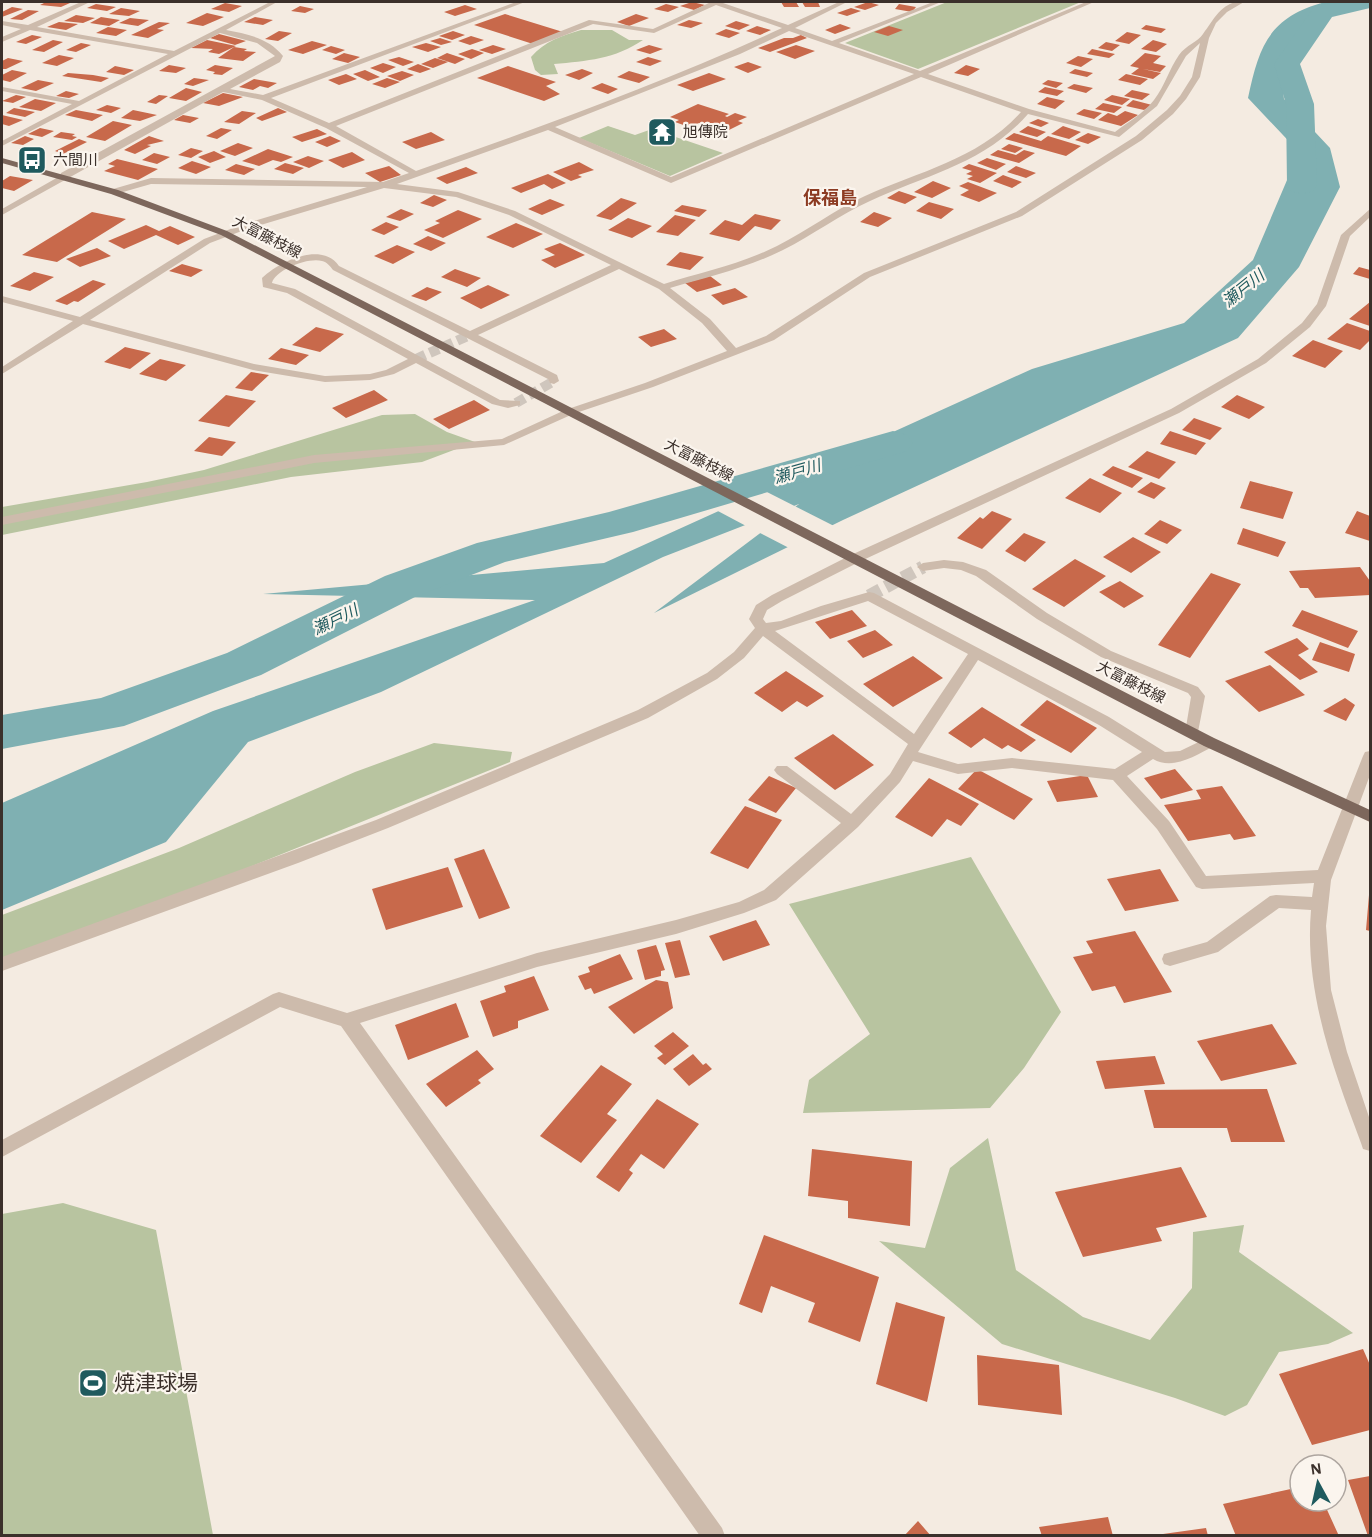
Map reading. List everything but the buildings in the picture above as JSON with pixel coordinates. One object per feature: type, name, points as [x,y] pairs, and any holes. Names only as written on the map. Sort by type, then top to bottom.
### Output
[{"type":"main road","name":"大富藤枝線","points":[[2,161],[66,175],[116,191],[167,208],[224,233],[1209,742],[1371,816]]},
{"type":"street","points":[[2,40],[86,2]]},
{"type":"street","points":[[2,144],[172,53],[274,2]]},
{"type":"street","points":[[264,98],[521,2]]},
{"type":"street","points":[[329,126],[592,22],[654,30],[716,2],[1026,111],[1116,135],[1142,116],[1158,100],[1190,45],[1205,38]]},
{"type":"street","points":[[2,371],[207,241],[224,233],[384,185],[548,127],[666,82],[844,2]]},
{"type":"street","points":[[833,43],[939,2]]},
{"type":"street","points":[[548,127],[672,180],[1091,2]]},
{"type":"street","points":[[2,521],[314,459],[504,442],[569,412],[649,385],[770,338],[867,275],[1018,214],[1139,138],[1170,112],[1196,77],[1205,38],[1213,22],[1224,10],[1239,2]]},
{"type":"street","points":[[2,23],[172,53]]},
{"type":"street","points":[[2,212],[220,89],[277,60],[279,56],[269,47],[252,39],[218,30]]},
{"type":"street","points":[[2,89],[80,103]]},
{"type":"street","points":[[220,89],[264,98],[329,126],[369,146],[416,174]]},
{"type":"street","points":[[663,286],[779,249],[867,198],[960,161],[978,151],[1014,128],[1026,111]]},
{"type":"street","points":[[116,191],[151,181],[384,185],[458,195],[512,213],[663,286],[706,321],[733,351]]},
{"type":"street","points":[[1152,752],[1117,775],[1012,763],[958,769],[913,748],[762,628],[756,620],[761,609],[856,558],[1175,411],[1262,361],[1306,325],[1323,304],[1346,235],[1371,212]]},
{"type":"street","points":[[516,404],[496,402],[291,291],[267,285],[266,280],[286,265],[321,257],[329,259],[336,268],[553,377],[554,381]]},
{"type":"street","points":[[470,335],[620,265]]},
{"type":"street","points":[[2,299],[253,367],[325,379],[370,377],[390,372],[416,359]]},
{"type":"street","points":[[923,567],[954,565],[981,573],[1042,616],[1106,654],[1194,690],[1198,696],[1192,732]]},
{"type":"street","points":[[2,964],[322,847],[644,714],[712,676],[739,655],[762,628],[792,624],[807,615],[834,605],[869,596],[1104,722],[1163,758],[1183,756],[1209,742]]},
{"type":"street","points":[[2,1149],[279,999],[347,1020],[537,960],[676,927],[744,907],[770,895],[852,823],[895,778],[976,653]]},
{"type":"street","points":[[1369,1134],[1340,1066],[1323,992],[1317,938],[1325,876],[1371,756]]},
{"type":"street","points":[[782,770],[852,823]]},
{"type":"street","points":[[1117,775],[1163,825],[1202,883],[1325,876]]},
{"type":"street","points":[[1170,959],[1212,947],[1276,901],[1320,904]]},
{"type":"street","points":[[347,1020],[714,1536]]},
{"type":"green space","points":[[947,2],[1081,2],[918,69],[845,43]]},
{"type":"green space","points":[[581,30],[612,30],[629,40],[643,40],[611,55],[554,64],[558,74],[541,75],[535,70],[531,57],[536,51],[554,40]]},
{"type":"green space","points":[[608,126],[635,135],[652,129],[723,153],[670,176],[579,138]]},
{"type":"green space","points":[[415,414],[447,432],[475,442],[422,462],[291,477],[2,535],[2,507],[204,470],[382,415]]},
{"type":"green space","points":[[434,743],[512,752],[510,762],[2,967],[2,915],[179,848],[355,772]]},
{"type":"green space","points":[[971,857],[1061,1012],[1024,1068],[990,1108],[803,1113],[809,1080],[870,1034],[789,904]]},
{"type":"green space","points":[[988,1138],[1016,1270],[1083,1317],[1150,1340],[1192,1288],[1193,1232],[1244,1225],[1239,1252],[1353,1333],[1328,1344],[1279,1352],[1247,1405],[1225,1416],[1002,1344],[879,1241],[925,1248],[950,1168]]},
{"type":"green space","name":"焼津球場","points":[[63,1203],[156,1230],[213,1535],[2,1535],[2,1214]]},
{"type":"water","points":[[1325,2],[1370,2],[1370,4],[1329,13],[1280,68],[1284,99],[1330,148],[1340,187],[1299,267],[1238,338],[843,520],[654,613],[799,504],[663,557],[381,692],[248,742],[166,842],[2,910],[2,803],[213,711],[535,600],[263,594],[604,563],[1032,369],[1184,323],[1253,260],[1299,152],[1248,98],[1262,49],[1279,25],[1291,16]]},
{"type":"pier","points":[[761,489],[836,527],[791,549],[758,532],[783,513],[748,527],[716,510]]},
{"type":"waterway","name":"瀬戸川","points":[[1302,185],[1300,104],[1287,64],[1323,12],[1364,2]]},
{"type":"waterway","name":"瀬戸川","points":[[2,732],[107,714],[244,664],[401,586],[492,552],[618,523],[893,443]]},
{"type":"tunnel","points":[[416,359],[470,335]]},
{"type":"tunnel","points":[[516,403],[554,381]]},
{"type":"tunnel","points":[[869,596],[923,567]]},
{"type":"place","name":"旭傳院","points":[[662,132]]},
{"type":"place","name":"六間川","points":[[32,160]]},
{"type":"place","name":"焼津球場","points":[[93,1383]]},
{"type":"district","name":"保福島","points":[[830,198]]}]
